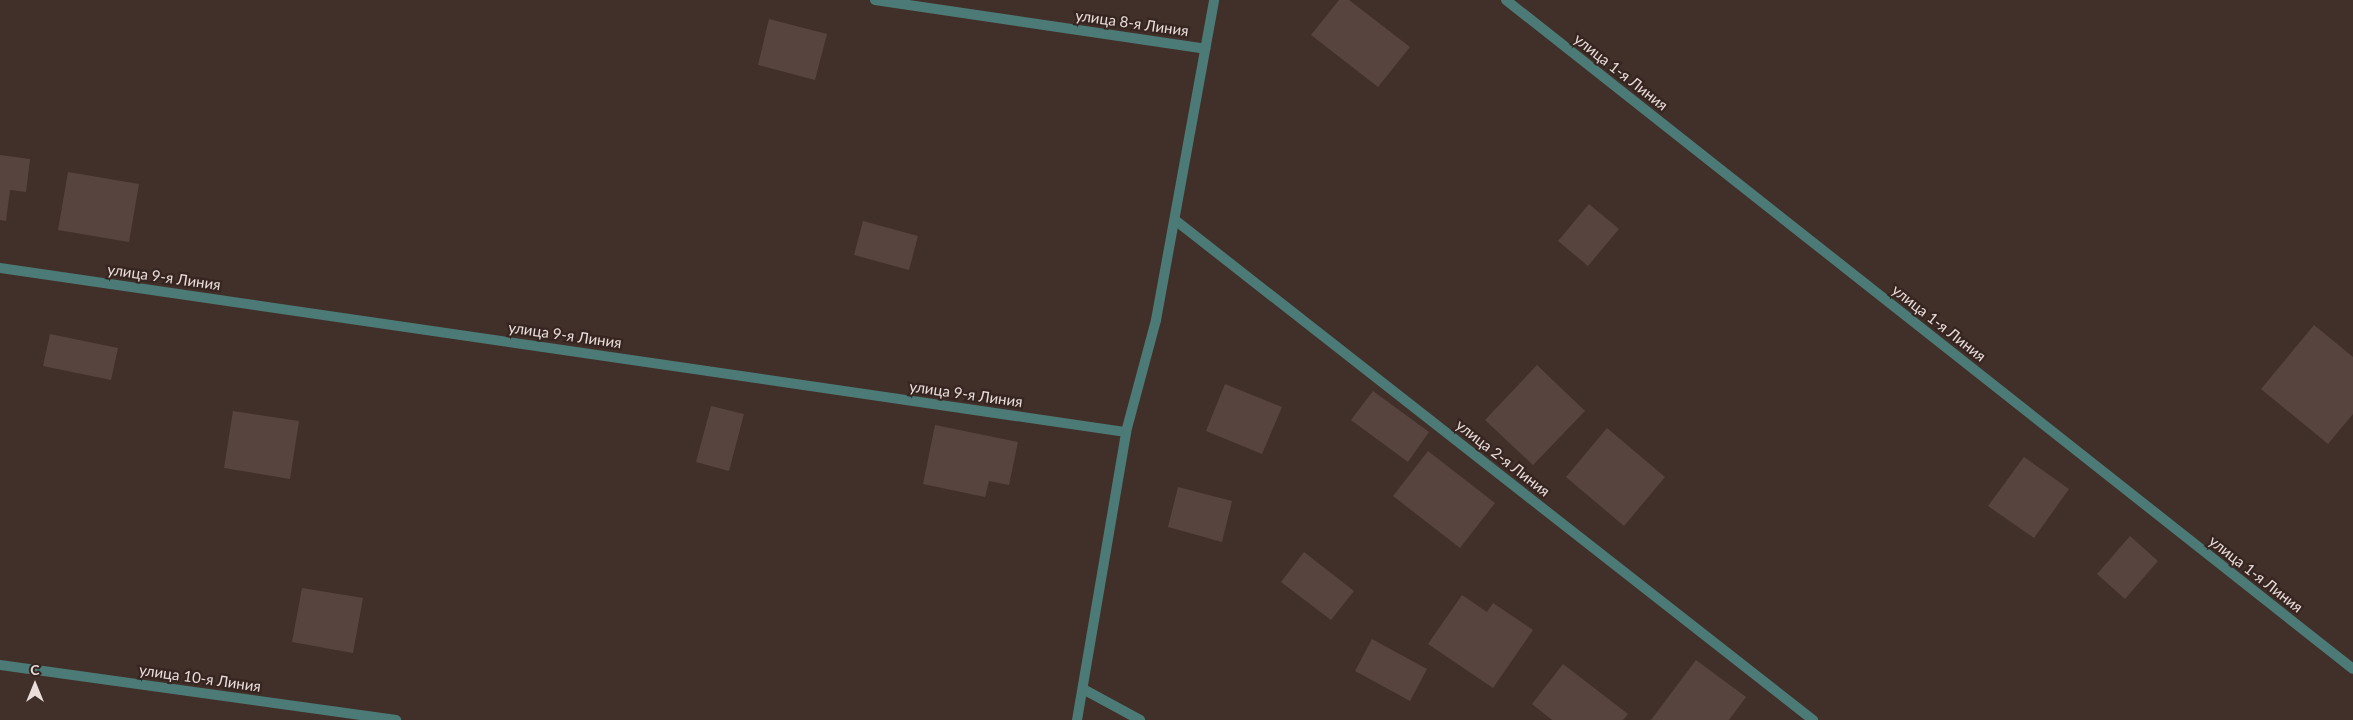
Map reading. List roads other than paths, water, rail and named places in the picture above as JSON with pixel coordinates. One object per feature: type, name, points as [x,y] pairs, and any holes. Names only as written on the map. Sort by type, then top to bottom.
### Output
[{"type":"street","name":"улица 8-я Линия","points":[[875,0],[1205,49]]},
{"type":"street","points":[[1077,720],[1126,432],[1156,320],[1176,220],[1214,0]]},
{"type":"street","name":"улица 1-я Линия","points":[[1506,0],[2353,669]]},
{"type":"street","name":"улица 2-я Линия","points":[[1176,220],[1813,720]]},
{"type":"street","name":"улица 9-я Линия","points":[[0,268],[1126,432]]},
{"type":"street","name":"улица 10-я Линия","points":[[0,665],[396,720]]},
{"type":"street","points":[[1082,689],[1140,720]]}]
